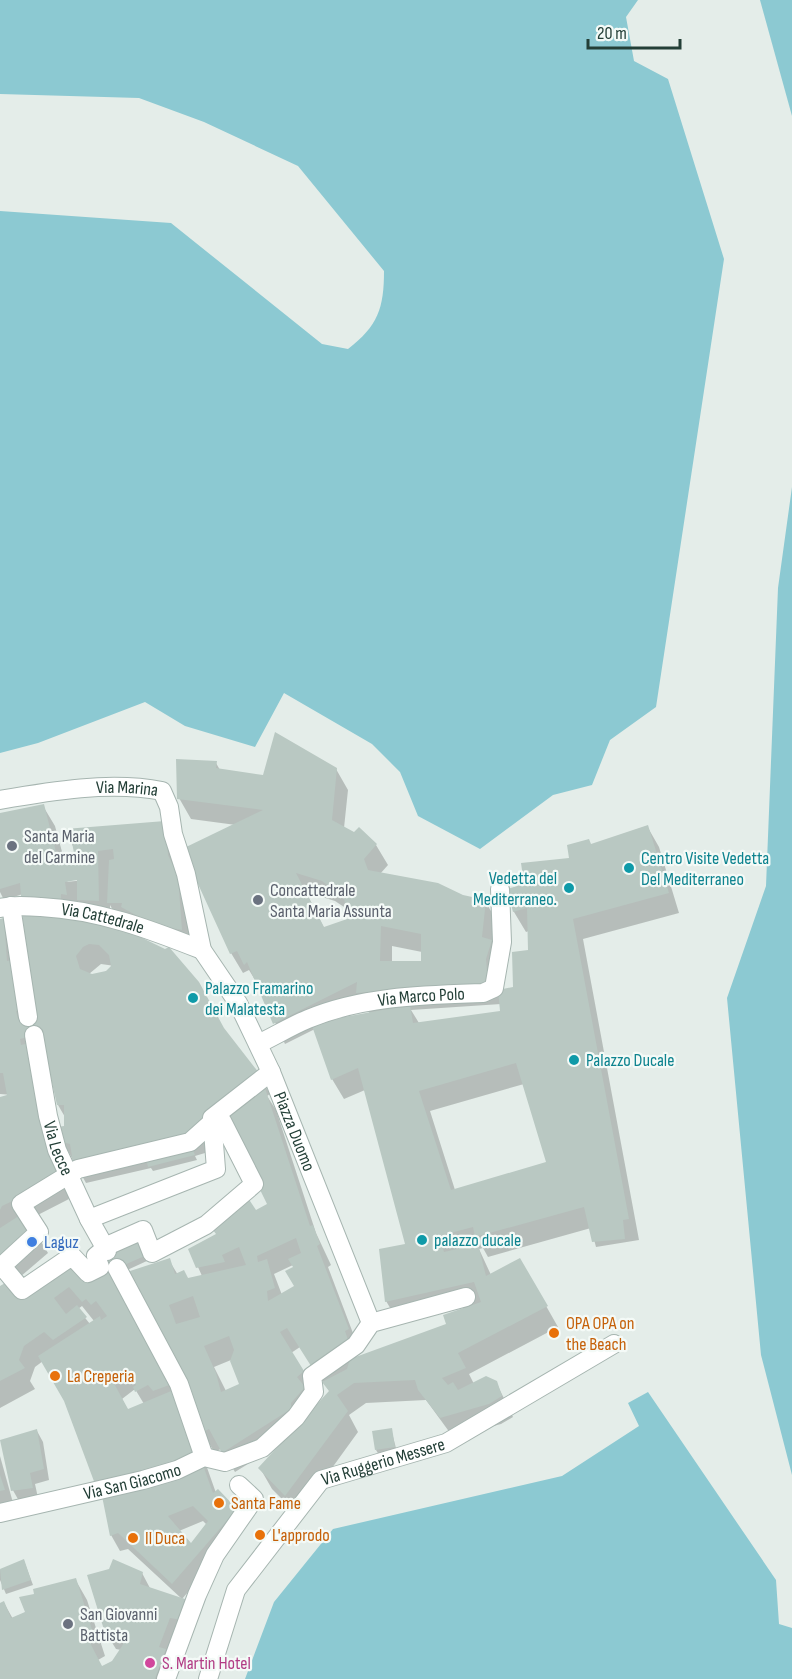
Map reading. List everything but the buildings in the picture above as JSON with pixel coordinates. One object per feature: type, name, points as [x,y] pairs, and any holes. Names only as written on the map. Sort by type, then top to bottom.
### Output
[{"type":"street","name":"Via Marina","points":[[0,800],[42,792],[140,787],[162,791],[169,807],[173,834],[186,874],[202,950]]},
{"type":"street","name":"Via Marco Polo","points":[[258,1044],[309,1018],[359,1005],[408,996],[483,993],[494,988],[502,942],[500,889]]},
{"type":"street","name":"Via Cattedrale","points":[[5,907],[69,909],[127,921],[202,950]]},
{"type":"street","points":[[5,907],[28,1017]]},
{"type":"street","name":"Piazza Duomo","points":[[202,950],[238,1003],[271,1072],[372,1323]]},
{"type":"street","name":"Via Lecce","points":[[34,1035],[48,1116],[68,1176],[106,1249]]},
{"type":"street","points":[[89,1220],[216,1169],[212,1118],[271,1072]]},
{"type":"street","points":[[222,1120],[254,1184],[206,1225],[152,1253],[143,1230],[96,1256],[100,1267],[88,1273],[72,1256],[22,1290],[2,1266],[39,1232],[21,1204],[68,1176],[78,1169],[190,1142],[214,1123],[222,1120]]},
{"type":"street","points":[[117,1268],[179,1384],[204,1457]]},
{"type":"street","points":[[372,1323],[466,1297]]},
{"type":"street","name":"Via San Giacomo","points":[[0,1513],[144,1480],[177,1470],[204,1457],[225,1462],[262,1449],[296,1417],[314,1392],[312,1376],[356,1345],[372,1323]]},
{"type":"street","name":"Via Ruggerio Messere","points":[[208,1679],[236,1590],[321,1480],[446,1443],[614,1344]]},
{"type":"street","points":[[166,1679],[197,1595],[215,1555],[254,1499],[239,1485]]},
{"type":"water","points":[[0,0],[638,0],[626,17],[634,61],[668,79],[724,259],[656,707],[610,740],[592,785],[553,795],[480,849],[418,816],[400,772],[372,744],[284,693],[255,747],[185,726],[145,702],[38,743],[0,753],[0,211],[171,223],[322,344],[348,349],[373,324],[381,306],[384,271],[298,166],[204,122],[139,98],[0,94]]},
{"type":"water","points":[[760,0],[792,0],[792,116]]},
{"type":"water","points":[[792,487],[792,1475],[761,1355],[727,998],[766,886],[778,588]]},
{"type":"water","points":[[648,1392],[776,1580],[779,1624],[792,1628],[792,1679],[245,1679],[274,1602],[333,1529],[562,1476],[639,1426],[628,1403]]},
{"type":"place","name":"Santa Maria del Carmine","points":[[12,846]]},
{"type":"place","name":"Centro Visite Vedetta Del Mediterraneo","points":[[629,868]]},
{"type":"place","name":"Vedetta del Mediterraneo.","points":[[569,888]]},
{"type":"place","name":"Concattedrale Santa Maria Assunta","points":[[258,900]]},
{"type":"place","name":"Palazzo Framarino dei Malatesta","points":[[193,998]]},
{"type":"place","name":"Palazzo Ducale","points":[[574,1060]]},
{"type":"place","name":"palazzo ducale","points":[[422,1240]]},
{"type":"place","name":"Laguz","points":[[32,1242]]},
{"type":"place","name":"OPA OPA on the Beach","points":[[554,1333]]},
{"type":"place","name":"La Creperia","points":[[55,1376]]},
{"type":"place","name":"Santa Fame","points":[[219,1503]]},
{"type":"place","name":"L'approdo","points":[[260,1535]]},
{"type":"place","name":"Il Duca","points":[[133,1538]]},
{"type":"place","name":"San Giovanni Battista","points":[[68,1624]]},
{"type":"place","name":"S. Martin Hotel","points":[[150,1663]]}]
